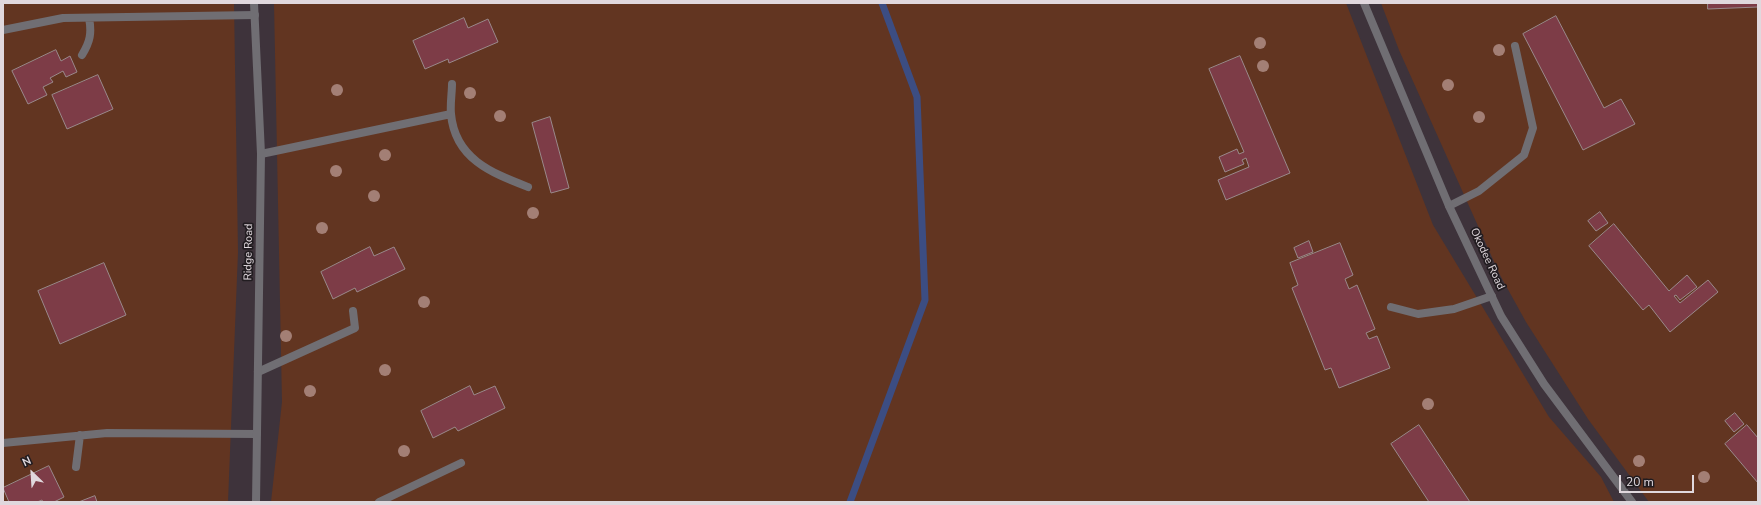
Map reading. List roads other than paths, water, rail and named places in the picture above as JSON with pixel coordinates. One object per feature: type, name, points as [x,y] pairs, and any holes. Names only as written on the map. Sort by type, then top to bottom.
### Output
[{"type":"street","name":"Ridge Road","points":[[254,3],[261,154],[256,502]]},
{"type":"street","name":"Okodee Road","points":[[1364,3],[1378,40],[1449,206],[1501,316],[1544,384],[1632,502]]},
{"type":"street","points":[[3,30],[63,18],[255,15]]},
{"type":"street","points":[[82,55],[90,42],[92,31],[90,18]]},
{"type":"street","points":[[1449,206],[1479,191],[1524,155],[1533,128],[1515,46]]},
{"type":"street","points":[[452,84],[451,114],[457,140],[469,156],[494,174],[528,187]]},
{"type":"street","points":[[261,154],[451,114]]},
{"type":"street","points":[[1391,307],[1418,314],[1454,309],[1492,296]]},
{"type":"street","points":[[258,372],[355,328],[353,310]]},
{"type":"street","points":[[3,443],[107,433],[257,434]]},
{"type":"street","points":[[76,467],[80,435]]},
{"type":"street","points":[[378,502],[462,463]]},
{"type":"waterway","points":[[850,502],[925,300],[917,97],[882,3]]}]
